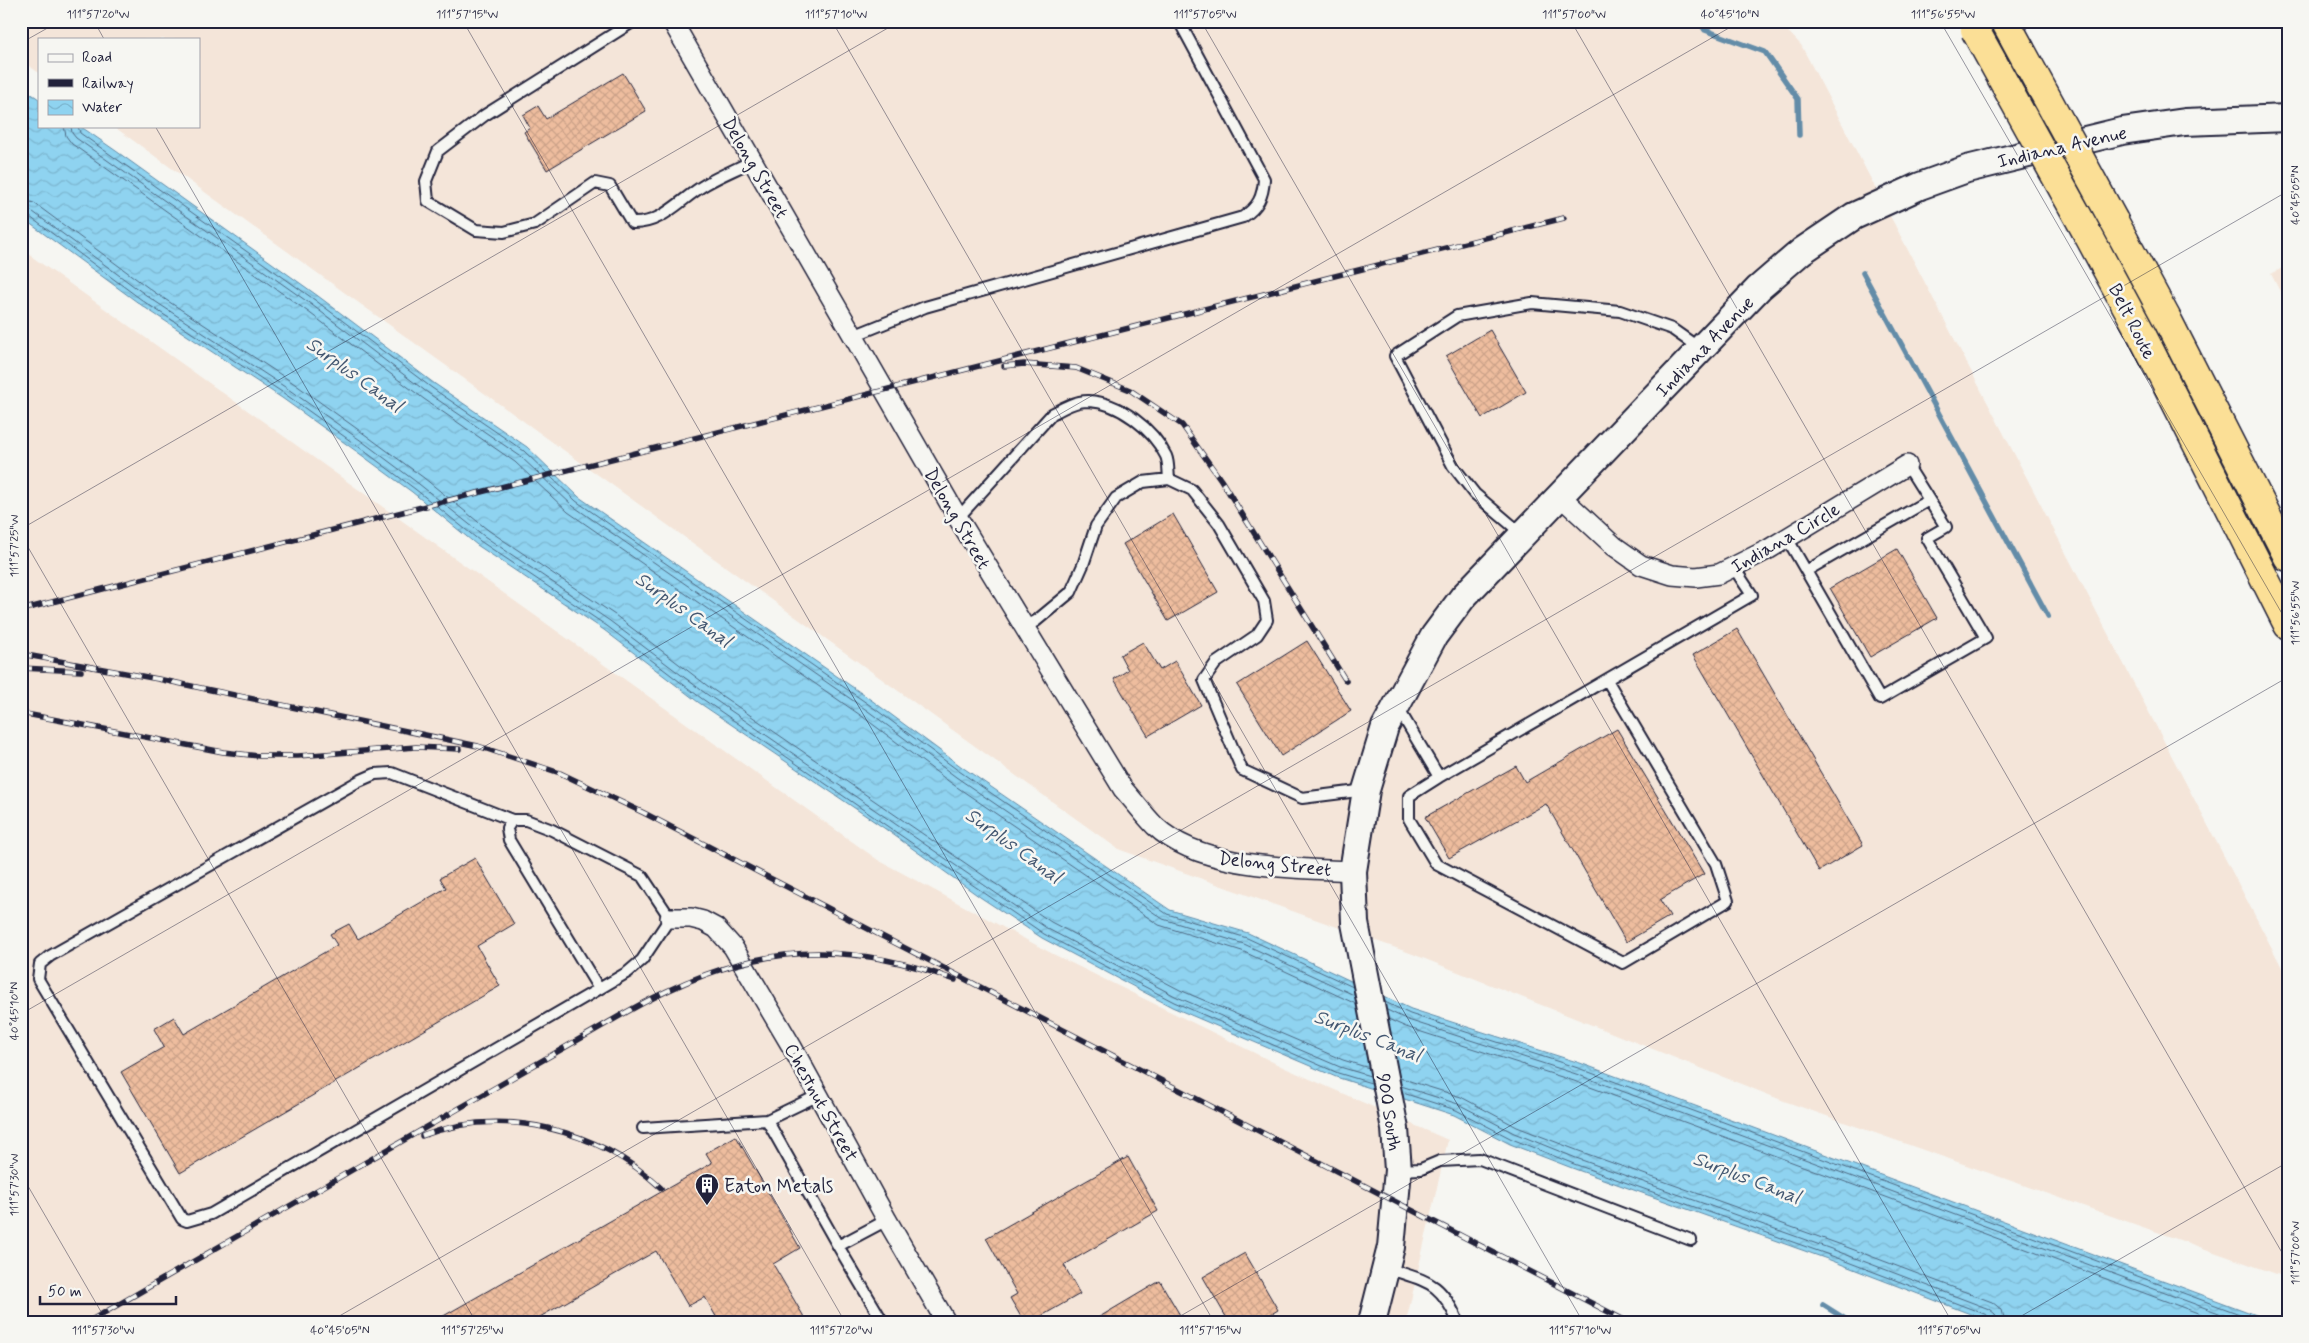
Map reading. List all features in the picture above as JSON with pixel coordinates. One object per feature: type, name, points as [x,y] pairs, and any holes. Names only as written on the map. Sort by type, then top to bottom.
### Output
[{"type":"highway","name":"Belt Route","points":[[2005,21],[2168,321],[2288,557]]},
{"type":"highway","name":"Belt Route","points":[[1973,26],[2142,335],[2288,625]]},
{"type":"street","name":"Delong Street","points":[[672,21],[958,518],[1023,628],[1123,789],[1156,827],[1180,844],[1206,856],[1250,863],[1353,871]]},
{"type":"street","name":"Indiana Avenue","points":[[1353,871],[1366,790],[1385,727],[1434,636],[1463,597],[1523,534],[1700,349],[1772,276],[1802,251],[1854,216],[1920,186],[1967,169],[2122,131],[2185,122],[2288,118]]},
{"type":"street","name":"Indiana Circle","points":[[1560,496],[1614,546],[1641,565],[1672,575],[1696,577],[1719,574],[1734,568],[1907,465]]},
{"type":"street","name":"900 South","points":[[1353,871],[1355,923],[1395,1129],[1398,1170],[1394,1225],[1387,1268],[1372,1322]]},
{"type":"street","name":"Chestnut Street","points":[[670,918],[690,918],[703,921],[716,928],[726,937],[819,1095],[887,1220],[946,1322]]},
{"type":"lane","points":[[634,21],[485,115],[438,151],[426,180],[428,201],[476,230],[504,232],[535,224],[595,183],[610,186],[632,223],[646,223],[659,217],[705,184],[752,161]]},
{"type":"lane","points":[[853,336],[925,307],[1243,217],[1254,210],[1263,196],[1264,179],[1179,21]]},
{"type":"lane","points":[[1523,534],[1475,494],[1453,466],[1395,356],[1457,316],[1532,303],[1620,311],[1672,329],[1700,349]]},
{"type":"lane","points":[[958,518],[1052,414],[1067,405],[1087,401],[1108,404],[1133,419],[1156,439],[1167,458],[1169,479]]},
{"type":"lane","points":[[1787,538],[1880,699],[1986,638],[1927,538],[1946,527],[1907,465]]},
{"type":"lane","points":[[1023,628],[1036,621],[1072,592],[1096,526],[1116,498],[1143,482],[1169,479],[1192,490],[1219,524],[1264,602],[1267,620],[1257,635],[1216,662],[1204,680],[1242,770],[1302,798],[1366,790]]},
{"type":"lane","points":[[1806,571],[1929,500]]},
{"type":"lane","points":[[1607,680],[1716,864],[1728,901],[1623,963],[1436,864],[1409,819],[1409,796],[1752,595],[1734,568]]},
{"type":"lane","points":[[1396,705],[1439,777]]},
{"type":"lane","points":[[392,773],[512,820],[526,820],[552,830],[642,876],[670,918],[642,960],[628,972],[211,1214],[187,1221],[182,1219],[38,979],[40,964],[50,956],[359,780],[375,774],[392,773]]},
{"type":"lane","points":[[512,820],[507,828],[510,840],[599,990]]},
{"type":"lane","points":[[643,1128],[767,1120],[819,1095]]},
{"type":"lane","points":[[767,1120],[883,1322]]},
{"type":"lane","points":[[1398,1170],[1421,1169],[1440,1161],[1480,1160],[1691,1240]]},
{"type":"lane","points":[[838,1246],[887,1220]]},
{"type":"lane","points":[[1387,1268],[1432,1284],[1439,1289],[1452,1307],[1458,1322]]},
{"type":"shaded area","points":[[21,21],[1778,21],[1801,45],[2288,979],[2288,1278],[1784,1101],[1410,953],[1118,849],[116,128],[200,128],[200,38],[38,38],[38,72],[21,60]]},
{"type":"shaded area","points":[[21,249],[878,860],[1053,954],[1285,1068],[1448,1140],[1406,1322],[21,1322]]},
{"type":"shaded area","points":[[2288,265],[2288,307],[2271,274]]},
{"type":"water","name":"Surplus Canal","points":[[21,87],[38,98],[38,128],[83,128],[318,296],[435,384],[527,447],[579,497],[874,702],[962,767],[1170,910],[1248,933],[1411,1009],[1580,1063],[2275,1322],[1991,1322],[1830,1260],[1572,1168],[1510,1144],[1454,1115],[1336,1077],[1172,1007],[1042,938],[980,897],[884,828],[698,702],[604,630],[477,545],[412,492],[356,451],[282,398],[144,307],[21,217]]},
{"type":"building","points":[[623,73],[646,111],[547,170],[524,132],[530,128],[523,115],[538,106],[546,119]]},
{"type":"building","points":[[1490,330],[1526,392],[1482,418],[1446,356]]},
{"type":"building","points":[[1173,514],[1218,592],[1168,621],[1123,544]]},
{"type":"building","points":[[1897,549],[1937,618],[1870,657],[1830,588]]},
{"type":"building","points":[[1737,629],[1863,845],[1819,871],[1693,655]]},
{"type":"building","points":[[1307,641],[1351,711],[1281,756],[1237,685]]},
{"type":"building","points":[[1143,642],[1160,670],[1175,661],[1201,705],[1148,736],[1114,679],[1128,670],[1120,655]]},
{"type":"building","points":[[1617,729],[1704,874],[1660,900],[1670,916],[1626,942],[1546,804],[1449,858],[1425,817],[1516,766],[1525,782]]},
{"type":"building","points":[[475,858],[514,924],[477,946],[500,986],[180,1173],[121,1072],[164,1047],[154,1029],[174,1017],[184,1034],[337,945],[330,934],[349,924],[358,939],[446,888],[440,878]]},
{"type":"building","name":"Eaton Metals","points":[[736,1136],[800,1248],[773,1264],[807,1322],[719,1322],[705,1297],[688,1306],[656,1251],[531,1322],[433,1322],[712,1163],[706,1153]]},
{"type":"building","points":[[1128,1157],[1158,1211],[1064,1265],[1080,1294],[1031,1322],[1024,1322],[1010,1298],[1017,1294],[986,1238]]},
{"type":"building","points":[[1245,1253],[1278,1310],[1258,1322],[1229,1322],[1203,1277]]},
{"type":"building","points":[[1160,1281],[1184,1322],[1091,1322]]},
{"type":"waterway","points":[[1699,21],[1705,30],[1765,52],[1798,99],[1799,135]]},
{"type":"waterway","points":[[1863,273],[2048,616]]},
{"type":"waterway","points":[[1823,1305],[1850,1322]]},
{"type":"railway","points":[[21,610],[1564,218]]},
{"type":"railway","points":[[1004,366],[1024,364],[1076,368],[1130,390],[1182,425],[1221,480],[1346,681]]},
{"type":"railway","points":[[21,654],[158,679],[478,746],[560,773],[644,813],[1628,1322]]},
{"type":"railway","points":[[21,668],[81,671]]},
{"type":"railway","points":[[21,713],[223,752],[259,756],[298,756],[416,747],[459,749]]},
{"type":"railway","points":[[88,1322],[623,1014],[665,992],[706,975],[745,962],[785,955],[825,953],[866,956],[909,965],[955,980]]},
{"type":"railway","points":[[422,1136],[453,1127],[485,1123],[517,1123],[548,1128],[579,1137],[608,1151],[636,1168],[661,1188]]},
{"type":"place","name":"Eaton Metals","points":[[707,1206]]}]
